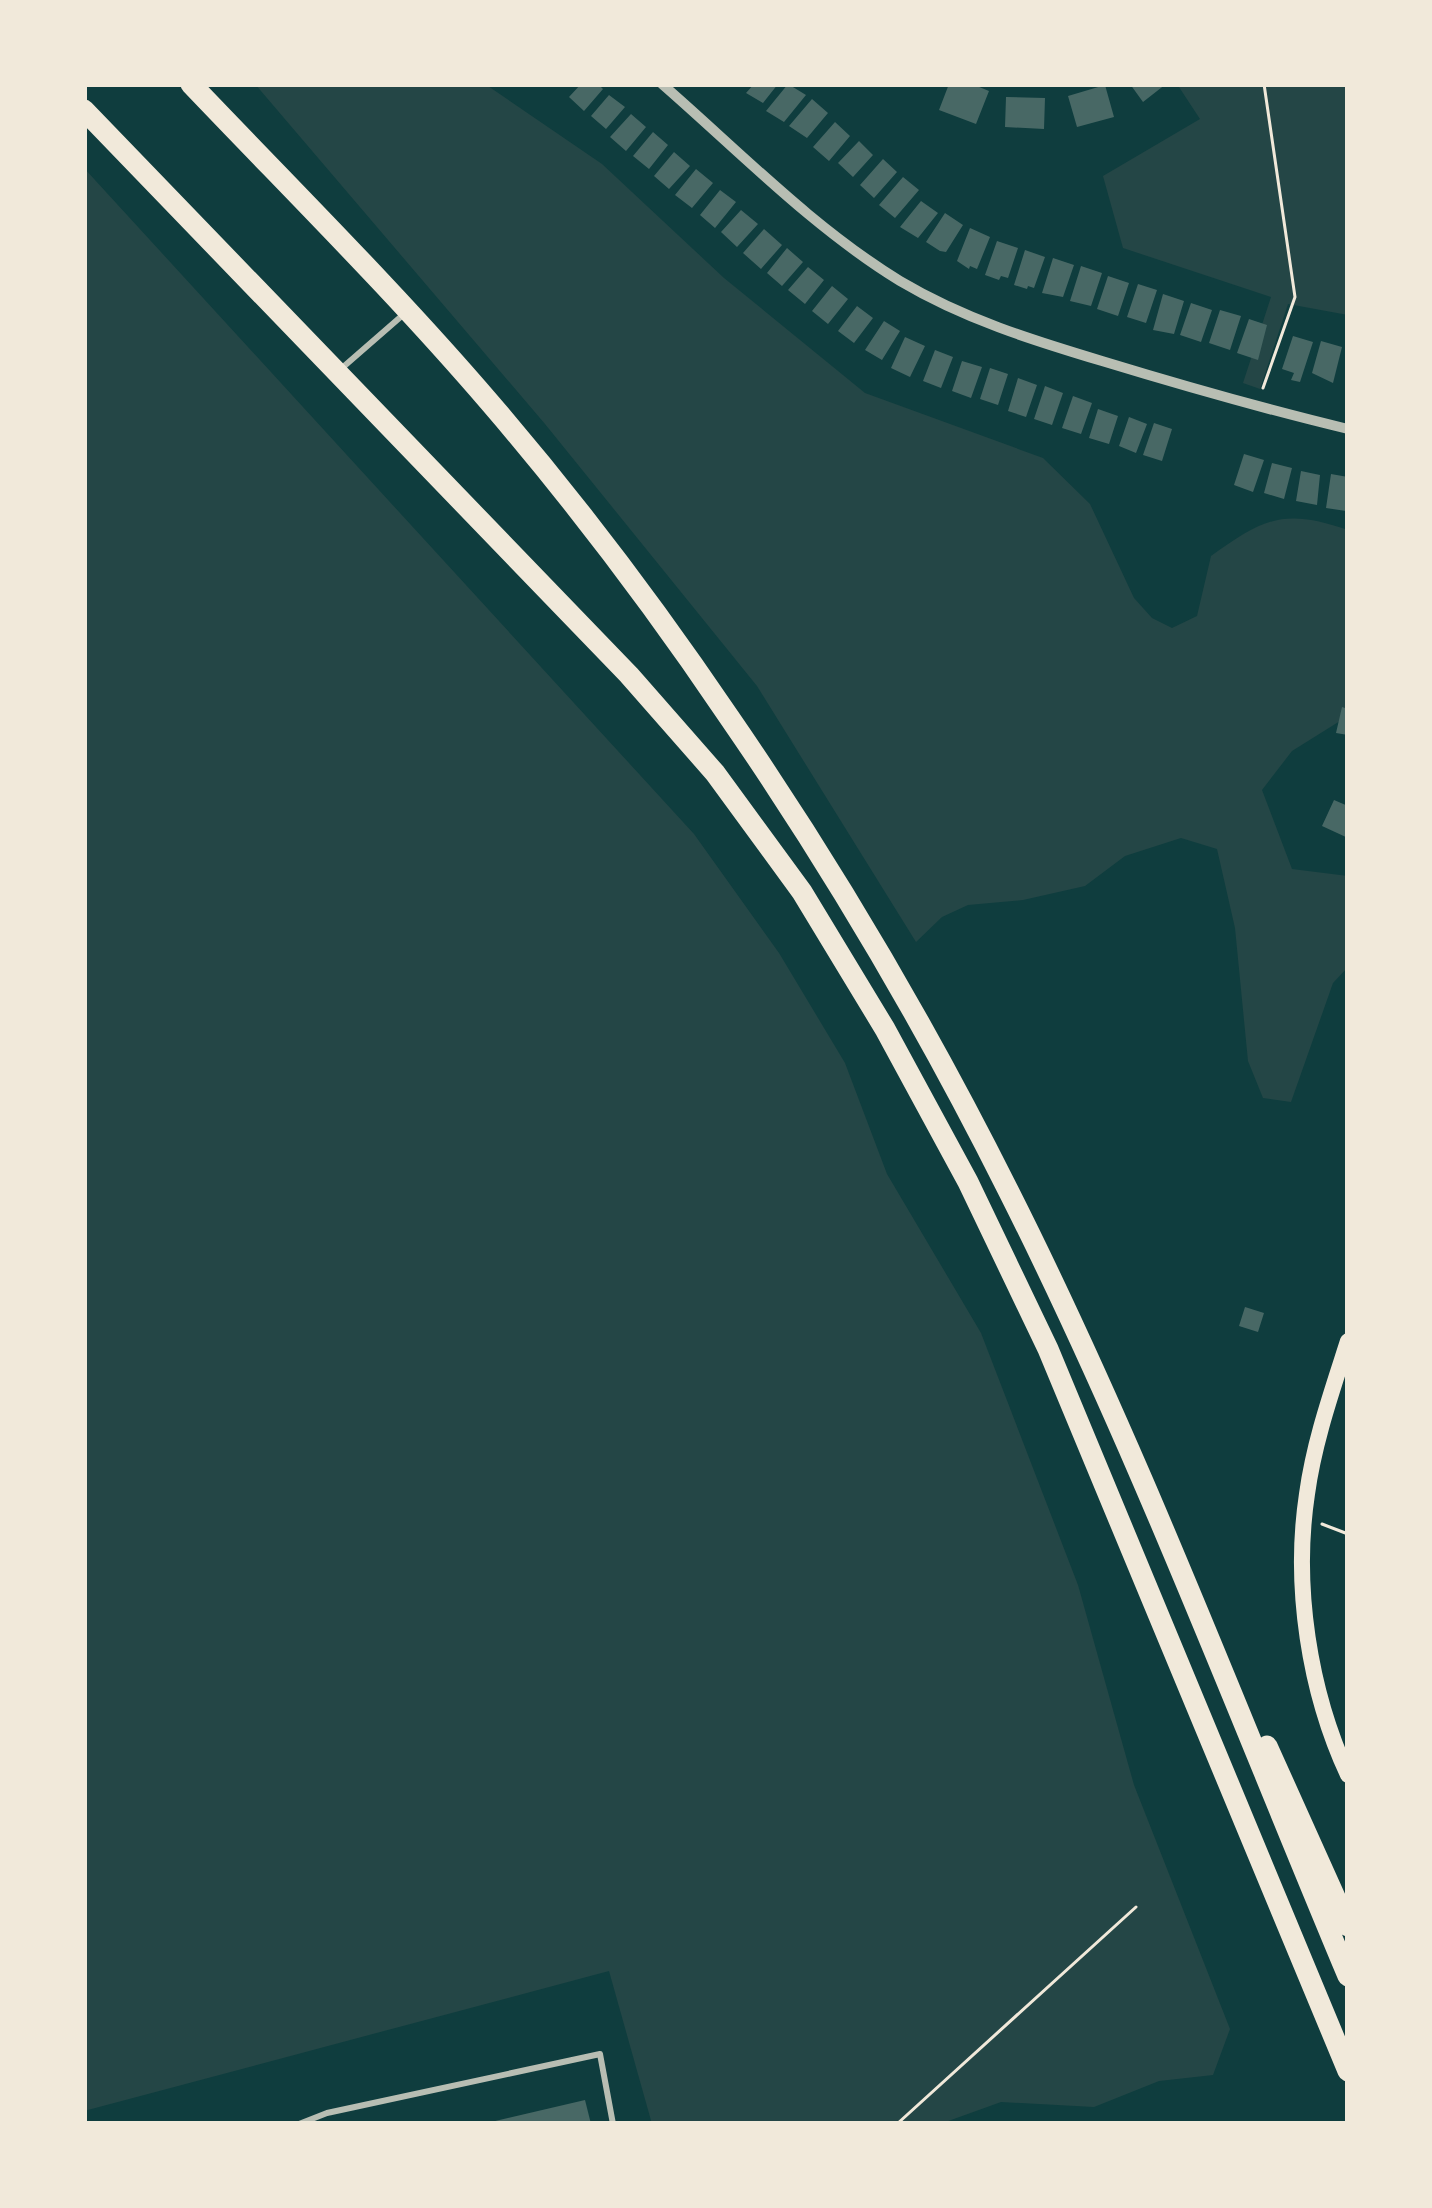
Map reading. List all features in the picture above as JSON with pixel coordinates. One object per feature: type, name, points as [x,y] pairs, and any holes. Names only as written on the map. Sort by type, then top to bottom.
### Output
[{"type":"highway","points":[[191,84],[492,405],[728,714],[825,864],[1009,1191],[1154,1511],[1348,1976]]},
{"type":"highway","points":[[84,110],[686,738],[774,850],[857,981],[959,1164],[1048,1349],[1348,2071]]},
{"type":"highway","points":[[1154,1511],[1172,1534],[1348,1925]]},
{"type":"main road","points":[[1348,1341],[1321,1428],[1305,1518],[1302,1597],[1326,1714],[1348,1775]]},
{"type":"street","points":[[662,84],[815,220],[871,262],[931,298],[1027,339],[1348,429]]},
{"type":"lane","points":[[337,372],[407,312]]},
{"type":"lane","points":[[299,2124],[600,2054],[613,2124]]},
{"type":"path","points":[[1256,406],[1294,297],[1264,84]]},
{"type":"path","points":[[1305,1518],[1348,1534]]},
{"type":"path","points":[[897,2124],[1136,1907]]},
{"type":"shaded area","points":[[255,84],[485,84],[602,164],[724,278],[865,393],[1043,458],[1090,504],[1134,598],[1152,618],[1172,628],[1197,616],[1211,556],[1246,533],[1291,519],[1348,530],[1348,716],[1292,751],[1262,790],[1292,869],[1348,876],[1348,967],[1333,983],[1291,1102],[1263,1098],[1248,1061],[1235,928],[1217,849],[1181,838],[1125,856],[1085,886],[1023,900],[968,905],[942,917],[916,942],[757,686],[545,424]]},
{"type":"shaded area","points":[[1177,84],[1348,84],[1348,315],[1288,304],[1260,389],[1243,383],[1271,297],[1123,248],[1103,176],[1200,119]]},
{"type":"shaded area","points":[[84,168],[694,834],[779,953],[845,1063],[887,1174],[981,1333],[1078,1585],[1134,1785],[1230,2029],[1213,2075],[1159,2081],[1094,2107],[1001,2102],[940,2124],[652,2124],[609,1971],[84,2111]]},
{"type":"building","points":[[581,84],[598,84],[603,89],[584,111],[569,97]]},
{"type":"building","points":[[754,84],[778,84],[763,103],[746,93]]},
{"type":"building","points":[[788,84],[806,95],[784,122],[766,111]]},
{"type":"building","points":[[949,84],[972,84],[989,91],[976,124],[939,110]]},
{"type":"building","points":[[1130,84],[1166,84],[1143,102]]},
{"type":"building","points":[[1105,85],[1114,117],[1077,127],[1068,96]]},
{"type":"building","points":[[609,95],[625,107],[606,129],[591,116]]},
{"type":"building","points":[[1006,97],[1045,98],[1044,129],[1005,127]]},
{"type":"building","points":[[812,99],[828,113],[807,138],[789,126]]},
{"type":"building","points":[[631,114],[646,127],[626,151],[610,137]]},
{"type":"building","points":[[835,122],[850,136],[829,161],[813,147]]},
{"type":"building","points":[[653,132],[668,145],[649,169],[633,156]]},
{"type":"building","points":[[859,141],[873,155],[853,177],[838,163]]},
{"type":"building","points":[[674,152],[690,166],[669,189],[654,176]]},
{"type":"building","points":[[883,159],[897,172],[874,198],[860,185]]},
{"type":"building","points":[[696,169],[713,183],[692,208],[675,195]]},
{"type":"building","points":[[903,177],[919,190],[895,218],[879,205]]},
{"type":"building","points":[[720,190],[736,202],[715,228],[700,215]]},
{"type":"building","points":[[921,201],[938,213],[918,238],[900,227]]},
{"type":"building","points":[[741,210],[758,224],[737,247],[721,232]]},
{"type":"building","points":[[945,213],[963,225],[946,252],[926,242]]},
{"type":"building","points":[[970,228],[990,237],[977,269],[957,261]]},
{"type":"building","points":[[764,229],[782,245],[761,269],[743,253]]},
{"type":"building","points":[[997,241],[1018,248],[1008,278],[999,280],[985,275]]},
{"type":"building","points":[[787,248],[803,262],[782,286],[767,273]]},
{"type":"building","points":[[1025,250],[1045,257],[1034,288],[1027,289],[1014,285]]},
{"type":"building","points":[[1053,258],[1074,265],[1063,297],[1042,293]]},
{"type":"building","points":[[1081,266],[1102,273],[1091,306],[1070,301]]},
{"type":"building","points":[[808,267],[824,280],[805,304],[788,290]]},
{"type":"building","points":[[1108,276],[1129,283],[1118,316],[1097,309]]},
{"type":"building","points":[[1138,284],[1157,290],[1146,323],[1127,317]]},
{"type":"building","points":[[832,286],[848,299],[828,324],[812,311]]},
{"type":"building","points":[[1163,294],[1184,301],[1174,334],[1153,330]]},
{"type":"building","points":[[1191,303],[1212,310],[1201,342],[1180,335]]},
{"type":"building","points":[[857,306],[873,318],[854,343],[838,331]]},
{"type":"building","points":[[1220,310],[1241,316],[1230,350],[1209,343]]},
{"type":"building","points":[[1249,319],[1267,325],[1258,360],[1237,353]]},
{"type":"building","points":[[884,321],[900,331],[882,360],[865,350]]},
{"type":"building","points":[[1293,336],[1313,342],[1300,382],[1291,380],[1294,373],[1282,369]]},
{"type":"building","points":[[905,337],[925,346],[910,377],[891,368]]},
{"type":"building","points":[[1321,341],[1342,347],[1333,383],[1312,373]]},
{"type":"building","points":[[935,350],[953,357],[941,388],[923,381]]},
{"type":"building","points":[[962,361],[982,367],[971,398],[952,391]]},
{"type":"building","points":[[990,368],[1008,374],[998,405],[980,399]]},
{"type":"building","points":[[1018,378],[1037,385],[1026,417],[1008,411]]},
{"type":"building","points":[[1045,386],[1063,393],[1052,425],[1034,419]]},
{"type":"building","points":[[1073,396],[1092,403],[1081,434],[1062,428]]},
{"type":"building","points":[[1098,409],[1118,416],[1109,444],[1089,438]]},
{"type":"building","points":[[1129,417],[1147,424],[1136,453],[1119,446]]},
{"type":"building","points":[[1154,423],[1172,429],[1162,461],[1143,455]]},
{"type":"building","points":[[1244,454],[1264,460],[1253,492],[1234,485]]},
{"type":"building","points":[[1272,463],[1292,468],[1284,499],[1264,493]]},
{"type":"building","points":[[1301,471],[1320,475],[1317,505],[1296,501]]},
{"type":"building","points":[[1331,474],[1348,477],[1346,511],[1326,508]]},
{"type":"building","points":[[1342,707],[1348,709],[1348,735],[1336,733]]},
{"type":"building","points":[[1334,800],[1348,806],[1348,838],[1322,826]]},
{"type":"building","points":[[1245,1307],[1264,1313],[1258,1332],[1239,1326]]},
{"type":"building","points":[[585,2100],[591,2124],[491,2122]]}]
